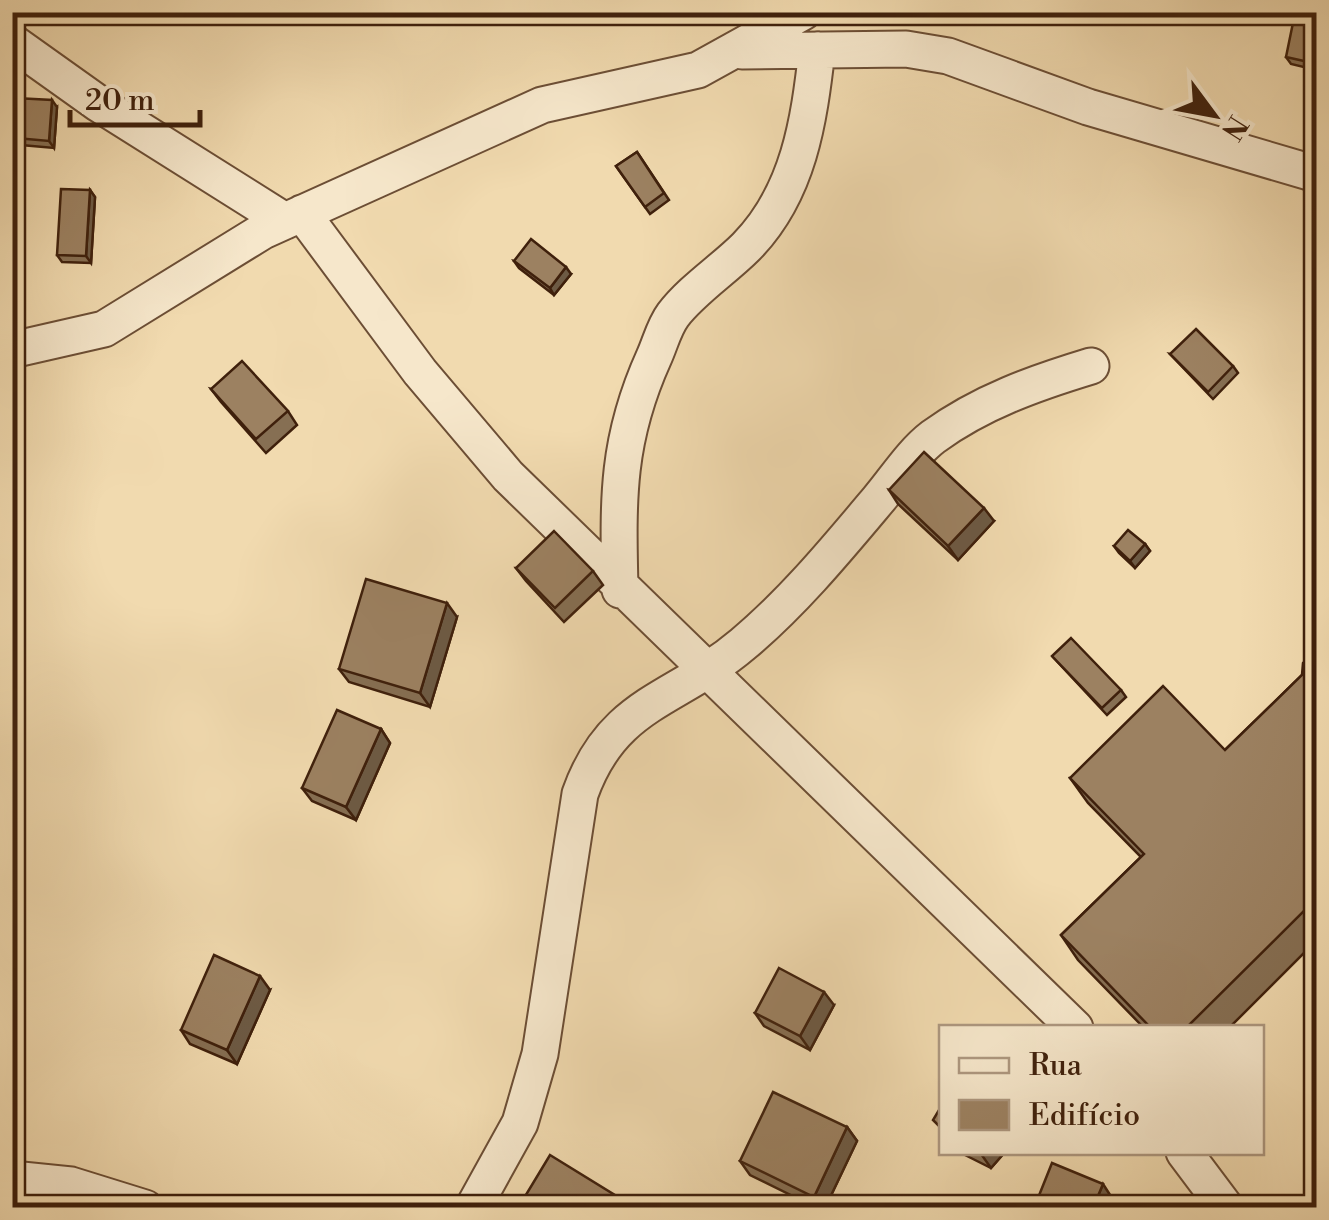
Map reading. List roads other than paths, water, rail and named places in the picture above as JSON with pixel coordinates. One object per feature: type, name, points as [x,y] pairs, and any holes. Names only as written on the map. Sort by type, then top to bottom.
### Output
[{"type":"street","points":[[12,350],[104,328],[294,217],[542,105],[698,70],[738,52],[803,12]]},
{"type":"street","points":[[12,42],[99,104],[294,217],[495,462],[620,590],[1072,1025]]},
{"type":"street","points":[[738,52],[906,49],[948,56],[1088,107],[1316,174]]},
{"type":"street","points":[[620,590],[618,492],[624,436],[648,370],[672,316],[750,243],[779,207],[808,122],[817,50]]},
{"type":"street","points":[[473,1208],[520,1123],[540,1054],[580,794],[594,757],[620,725],[742,646],[800,588],[928,441],[970,412],[1043,380],[1092,366]]},
{"type":"street","points":[[1186,1155],[1226,1208]]},
{"type":"street","points":[[12,1179],[43,1179],[144,1208]]}]
